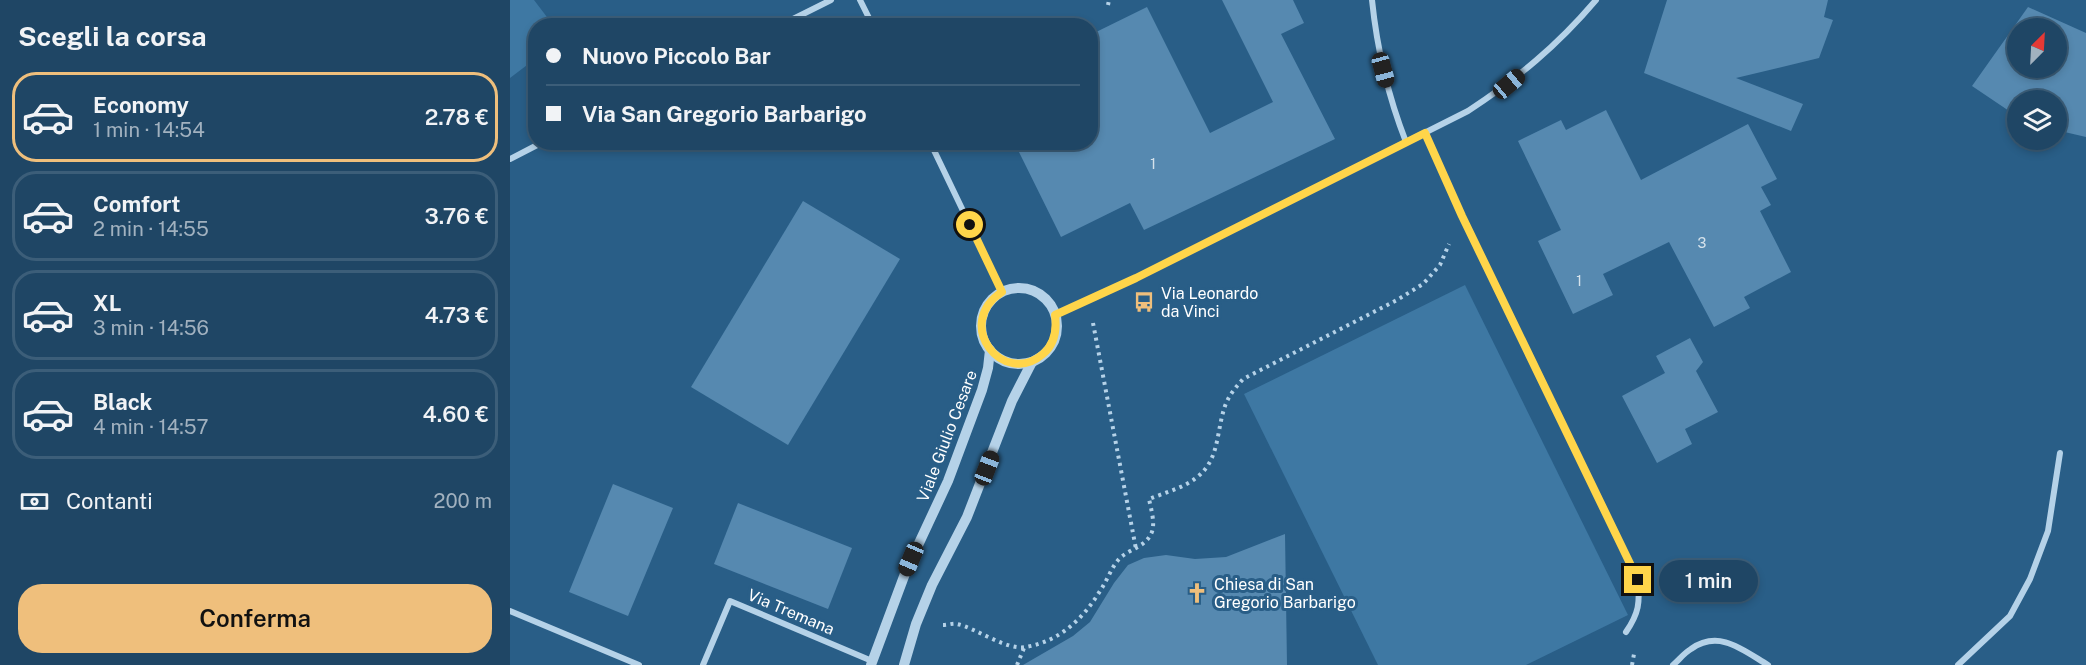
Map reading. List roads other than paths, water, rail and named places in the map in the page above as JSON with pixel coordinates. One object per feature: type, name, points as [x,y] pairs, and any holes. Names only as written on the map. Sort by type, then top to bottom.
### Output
[{"type":"street","points":[[794,18],[831,0]]},
{"type":"street","points":[[860,0],[869,18]]},
{"type":"street","points":[[1372,0],[1383,70],[1406,142]]},
{"type":"street","points":[[1055,315],[1136,278],[1468,111],[1509,84],[1555,45],[1596,0]]},
{"type":"street","points":[[1425,133],[1462,216],[1638,580],[1640,600],[1635,617],[1626,632]]},
{"type":"street","points":[[510,159],[528,150]]},
{"type":"street","points":[[904,665],[916,624],[932,585],[971,508],[1012,401],[1032,362],[1047,351],[1056,334],[1055,315],[1051,305],[1043,297],[1023,288],[1002,292],[934,150]]},
{"type":"street","name":"Viale Giulio Cesare","points":[[1002,292],[988,304],[981,323],[985,341],[990,350],[1004,360],[1032,362]]},
{"type":"street","name":"Viale Giulio Cesare","points":[[872,663],[906,571],[948,481],[982,390],[990,350]]},
{"type":"street","points":[[1958,665],[2010,616],[2030,579],[2048,531],[2060,453]]},
{"type":"street","name":"Via Tremana","points":[[703,665],[730,602],[872,663]]},
{"type":"street","points":[[510,610],[639,665]]},
{"type":"street","points":[[1673,665],[1691,648],[1712,640],[1732,643],[1768,665]]},
{"type":"place","name":"Via Leonardo da Vinci","points":[[1144,302]]},
{"type":"place","name":"Chiesa di San Gregorio Barbarigo","points":[[1197,593]]}]
